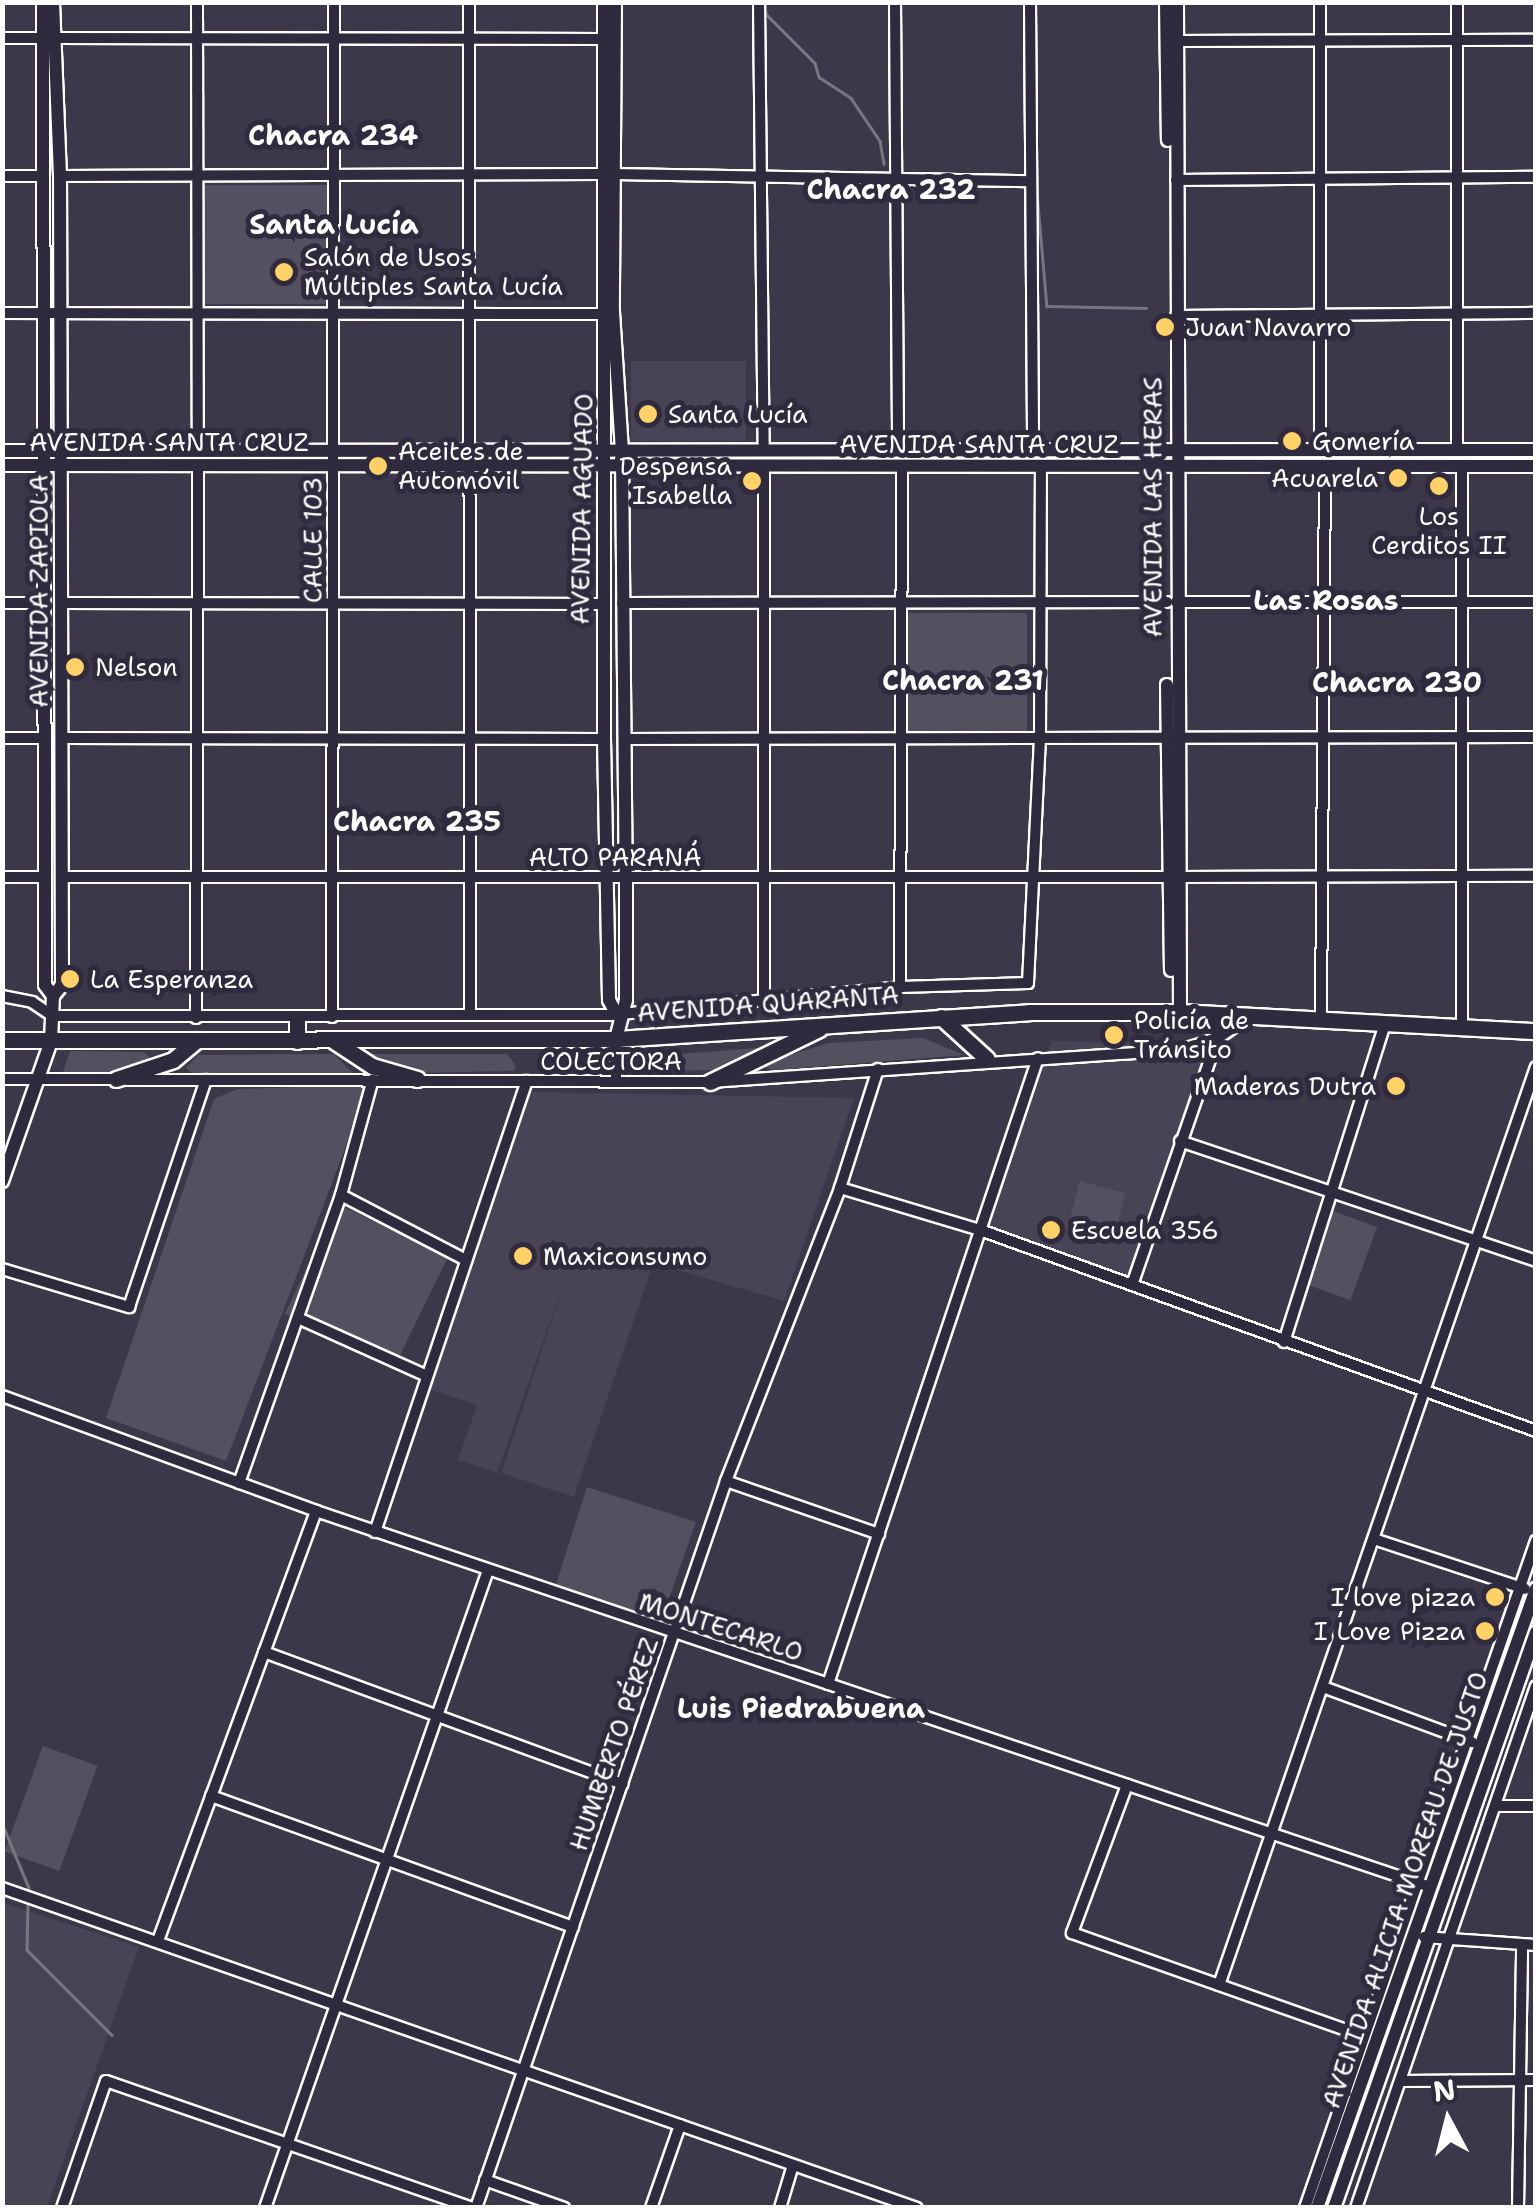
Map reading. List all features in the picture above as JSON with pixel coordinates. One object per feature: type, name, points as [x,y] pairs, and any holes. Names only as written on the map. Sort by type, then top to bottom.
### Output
[{"type":"highway","name":"AVENIDA QUARANTA","points":[[2,1040],[616,1040],[941,1018],[1176,1012],[1536,1031]]},
{"type":"highway","points":[[297,1018],[297,1041]]},
{"type":"highway","points":[[941,1018],[987,1060]]},
{"type":"highway","points":[[710,1082],[827,1026]]},
{"type":"highway","points":[[116,1080],[174,1060],[196,1041]]},
{"type":"highway","points":[[334,1042],[372,1066],[417,1079]]},
{"type":"main road","name":"AVENIDA ZAPIOLA","points":[[43,2],[60,176],[62,985],[53,996]]},
{"type":"main road","name":"AVENIDA ZAPIOLA","points":[[2,1181],[50,1041],[53,1016],[53,996],[45,984],[44,603],[44,176],[52,2]]},
{"type":"main road","name":"AVENIDA AGUADO","points":[[604,2],[626,878],[626,1000],[617,1014],[616,1040]]},
{"type":"main road","name":"AVENIDA AGUADO","points":[[614,2],[602,314],[615,452]]},
{"type":"main road","name":"AVENIDA LAS HERAS","points":[[1166,2],[1176,1012]]},
{"type":"main road","name":"AVENIDA LAS HERAS","points":[[1172,451],[1176,2]]},
{"type":"main road","name":"AVENIDA SANTA CRUZ","points":[[469,458],[615,467],[898,451],[1536,450]]},
{"type":"main road","name":"AVENIDA SANTA CRUZ","points":[[2,451],[44,458],[469,458],[615,452],[902,466],[1536,466]]},
{"type":"main road","name":"AVENIDA SANTA CRUZ","points":[[2,465],[44,458]]},
{"type":"main road","name":"AVENIDA AGUADO","points":[[615,467],[602,604],[609,1000],[617,1014]]},
{"type":"main road","name":"AVENIDA ALICIA MOREAU DE JUSTO","points":[[1334,2208],[1429,1938],[1535,1590]]},
{"type":"main road","name":"AVENIDA ALICIA MOREAU DE JUSTO","points":[[1317,2208],[1405,1936],[1474,1742],[1525,1630]]},
{"type":"street","points":[[196,1018],[198,2]]},
{"type":"street","name":"CALLE 103","points":[[332,1017],[334,2]]},
{"type":"street","points":[[469,2],[470,1015]]},
{"type":"street","points":[[759,2],[764,999]]},
{"type":"street","points":[[895,2],[898,451]]},
{"type":"street","points":[[1030,2],[1034,451]]},
{"type":"street","points":[[1320,2],[1320,451]]},
{"type":"street","points":[[1457,2],[1457,451]]},
{"type":"street","points":[[2,38],[604,39]]},
{"type":"street","points":[[1177,41],[1536,40]]},
{"type":"street","points":[[60,176],[608,174],[1031,181]]},
{"type":"street","points":[[2,176],[44,176]]},
{"type":"street","points":[[1176,180],[1536,177]]},
{"type":"street","points":[[2,313],[602,314]]},
{"type":"street","points":[[1176,316],[1536,314]]},
{"type":"street","points":[[900,987],[902,466]]},
{"type":"street","points":[[1029,876],[1040,737],[1041,466]]},
{"type":"street","points":[[1322,1020],[1326,466]]},
{"type":"street","points":[[1462,467],[1462,1028]]},
{"type":"street","points":[[622,602],[1536,602]]},
{"type":"street","points":[[2,603],[44,603]]},
{"type":"street","points":[[61,603],[602,604]]},
{"type":"street","points":[[624,738],[1536,737]]},
{"type":"street","points":[[2,738],[45,738]]},
{"type":"street","points":[[62,738],[604,739]]},
{"type":"street","name":"COLECTORA","points":[[2,996],[32,1002],[53,1016],[617,1014],[900,987],[1028,983],[1029,876]]},
{"type":"street","name":"ALTO PARANÁ","points":[[62,877],[1536,876]]},
{"type":"street","points":[[2,877],[45,877]]},
{"type":"street","points":[[1132,1285],[1217,1039],[1211,1016]]},
{"type":"street","points":[[1217,1039],[1249,1017]]},
{"type":"street","points":[[1284,1342],[1385,1024]]},
{"type":"street","name":"COLECTORA","points":[[2,1079],[710,1082],[987,1060],[1180,1050],[1217,1039]]},
{"type":"street","points":[[616,1040],[616,1079]]},
{"type":"street","points":[[828,1684],[984,1231],[1038,1058]]},
{"type":"street","points":[[1219,1985],[1536,1067]]},
{"type":"street","name":"HUMBERTO PÉREZ","points":[[474,2208],[726,1481],[840,1188],[878,1070]]},
{"type":"street","points":[[239,1482],[341,1195],[373,1079]]},
{"type":"street","points":[[2,1268],[129,1306],[206,1080]]},
{"type":"street","points":[[376,1532],[527,1081]]},
{"type":"street","points":[[1180,1141],[1536,1261]]},
{"type":"street","points":[[840,1188],[984,1231],[1536,1430]]},
{"type":"street","points":[[341,1195],[466,1260]]},
{"type":"street","points":[[298,1318],[427,1376]]},
{"type":"street","name":"MONTECARLO","points":[[2,1396],[376,1532],[1423,1885]]},
{"type":"street","points":[[726,1481],[879,1534]]},
{"type":"street","points":[[159,1938],[316,1511]]},
{"type":"street","points":[[1374,1539],[1535,1590]]},
{"type":"street","points":[[1525,1630],[1520,1587],[1536,1541]]},
{"type":"street","points":[[265,2208],[488,1570]]},
{"type":"street","points":[[264,1652],[622,1784]]},
{"type":"street","points":[[1356,2208],[1402,2081],[1426,1992],[1451,1940],[1536,1686]]},
{"type":"street","points":[[1322,1688],[1474,1742]]},
{"type":"street","points":[[1127,1785],[1072,1933],[1363,2036]]},
{"type":"street","points":[[211,1796],[573,1926]]},
{"type":"street","points":[[1494,1806],[1536,1806]]},
{"type":"street","points":[[2,1888],[337,2000],[911,2207]]},
{"type":"street","points":[[1305,2208],[1363,2036],[1405,1936],[1536,1945]]},
{"type":"street","points":[[1518,2208],[1516,2080],[1522,1945]]},
{"type":"street","points":[[1402,2081],[1536,2080]]},
{"type":"street","points":[[62,2208],[106,2081],[474,2208]]},
{"type":"street","points":[[651,2208],[680,2125]]},
{"type":"street","points":[[780,2208],[794,2164]]},
{"type":"street","points":[[486,2180],[564,2208]]},
{"type":"shaded area","points":[[203,185],[329,185],[329,304],[203,304]]},
{"type":"shaded area","points":[[631,361],[746,361],[746,441],[631,441]]},
{"type":"shaded area","points":[[906,613],[1027,613],[1027,733],[906,733]]},
{"type":"shaded area","points":[[923,1038],[964,1055],[774,1070],[758,1065],[828,1043]]},
{"type":"shaded area","points":[[1052,1041],[1215,1044],[1125,1288],[982,1239]]},
{"type":"shaded area","points":[[771,1047],[721,1070],[662,1071],[643,1063],[651,1056]]},
{"type":"shaded area","points":[[70,1051],[144,1052],[152,1059],[117,1072],[63,1072]]},
{"type":"shaded area","points":[[334,1054],[354,1074],[193,1074],[186,1068],[198,1055]]},
{"type":"shaded area","points":[[370,1054],[507,1054],[516,1066],[514,1071],[411,1073]]},
{"type":"shaded area","points":[[362,1085],[365,1096],[226,1461],[106,1418],[214,1099],[237,1089]]},
{"type":"shaded area","points":[[531,1092],[854,1098],[784,1301],[653,1263],[574,1497],[501,1473],[570,1265],[497,1473],[458,1460],[477,1405],[428,1389]]},
{"type":"shaded area","points":[[1080,1181],[1125,1193],[1115,1234],[1069,1222]]},
{"type":"shaded area","points":[[338,1204],[448,1257],[394,1367],[285,1314]]},
{"type":"shaded area","points":[[1333,1211],[1377,1227],[1350,1300],[1306,1284]]},
{"type":"shaded area","points":[[587,1487],[696,1522],[663,1615],[650,1618],[556,1584]]},
{"type":"shaded area","points":[[43,1746],[98,1766],[59,1871],[5,1851]]},
{"type":"shaded area","points":[[3,1903],[139,1947],[47,2207],[3,2207]]},
{"type":"waterway","points":[[765,2],[766,14],[815,63],[819,77],[851,98],[880,141],[884,164]]},
{"type":"waterway","points":[[1035,170],[1047,306],[1146,308]]},
{"type":"waterway","points":[[2,1823],[29,1888]]},
{"type":"waterway","points":[[28,1904],[27,1950],[112,2035]]},
{"type":"place","name":"Salón de Usos Múltiples Santa Lucía","points":[[284,272]]},
{"type":"place","name":"Juan Navarro","points":[[1165,327]]},
{"type":"place","name":"Santa Lucía","points":[[648,414]]},
{"type":"place","name":"Gomería","points":[[1292,441]]},
{"type":"place","name":"Aceites de Automóvil","points":[[378,466]]},
{"type":"place","name":"Acuarela","points":[[1398,478]]},
{"type":"place","name":"Despensa Isabella","points":[[752,481]]},
{"type":"place","name":"Los Cerditos II","points":[[1439,486]]},
{"type":"place","name":"Nelson","points":[[75,667]]},
{"type":"place","name":"La Esperanza","points":[[70,979]]},
{"type":"place","name":"Policía de Tránsito","points":[[1114,1035]]},
{"type":"place","name":"Maderas Dutra","points":[[1396,1086]]},
{"type":"place","name":"Escuela 356","points":[[1051,1230]]},
{"type":"place","name":"Maxiconsumo","points":[[523,1256]]},
{"type":"place","name":"I love pizza","points":[[1495,1597]]},
{"type":"place","name":"I Love Pizza","points":[[1485,1631]]},
{"type":"district","name":"Chacra 234","points":[[333,135]]},
{"type":"district","name":"Chacra 232","points":[[891,189]]},
{"type":"district","name":"Santa Lucía","points":[[334,224]]},
{"type":"district","name":"Las Rosas","points":[[1326,600]]},
{"type":"district","name":"Chacra 231","points":[[963,680]]},
{"type":"district","name":"Chacra 230","points":[[1397,682]]},
{"type":"district","name":"Chacra 235","points":[[417,821]]},
{"type":"district","name":"Luis Piedrabuena","points":[[801,1708]]}]
